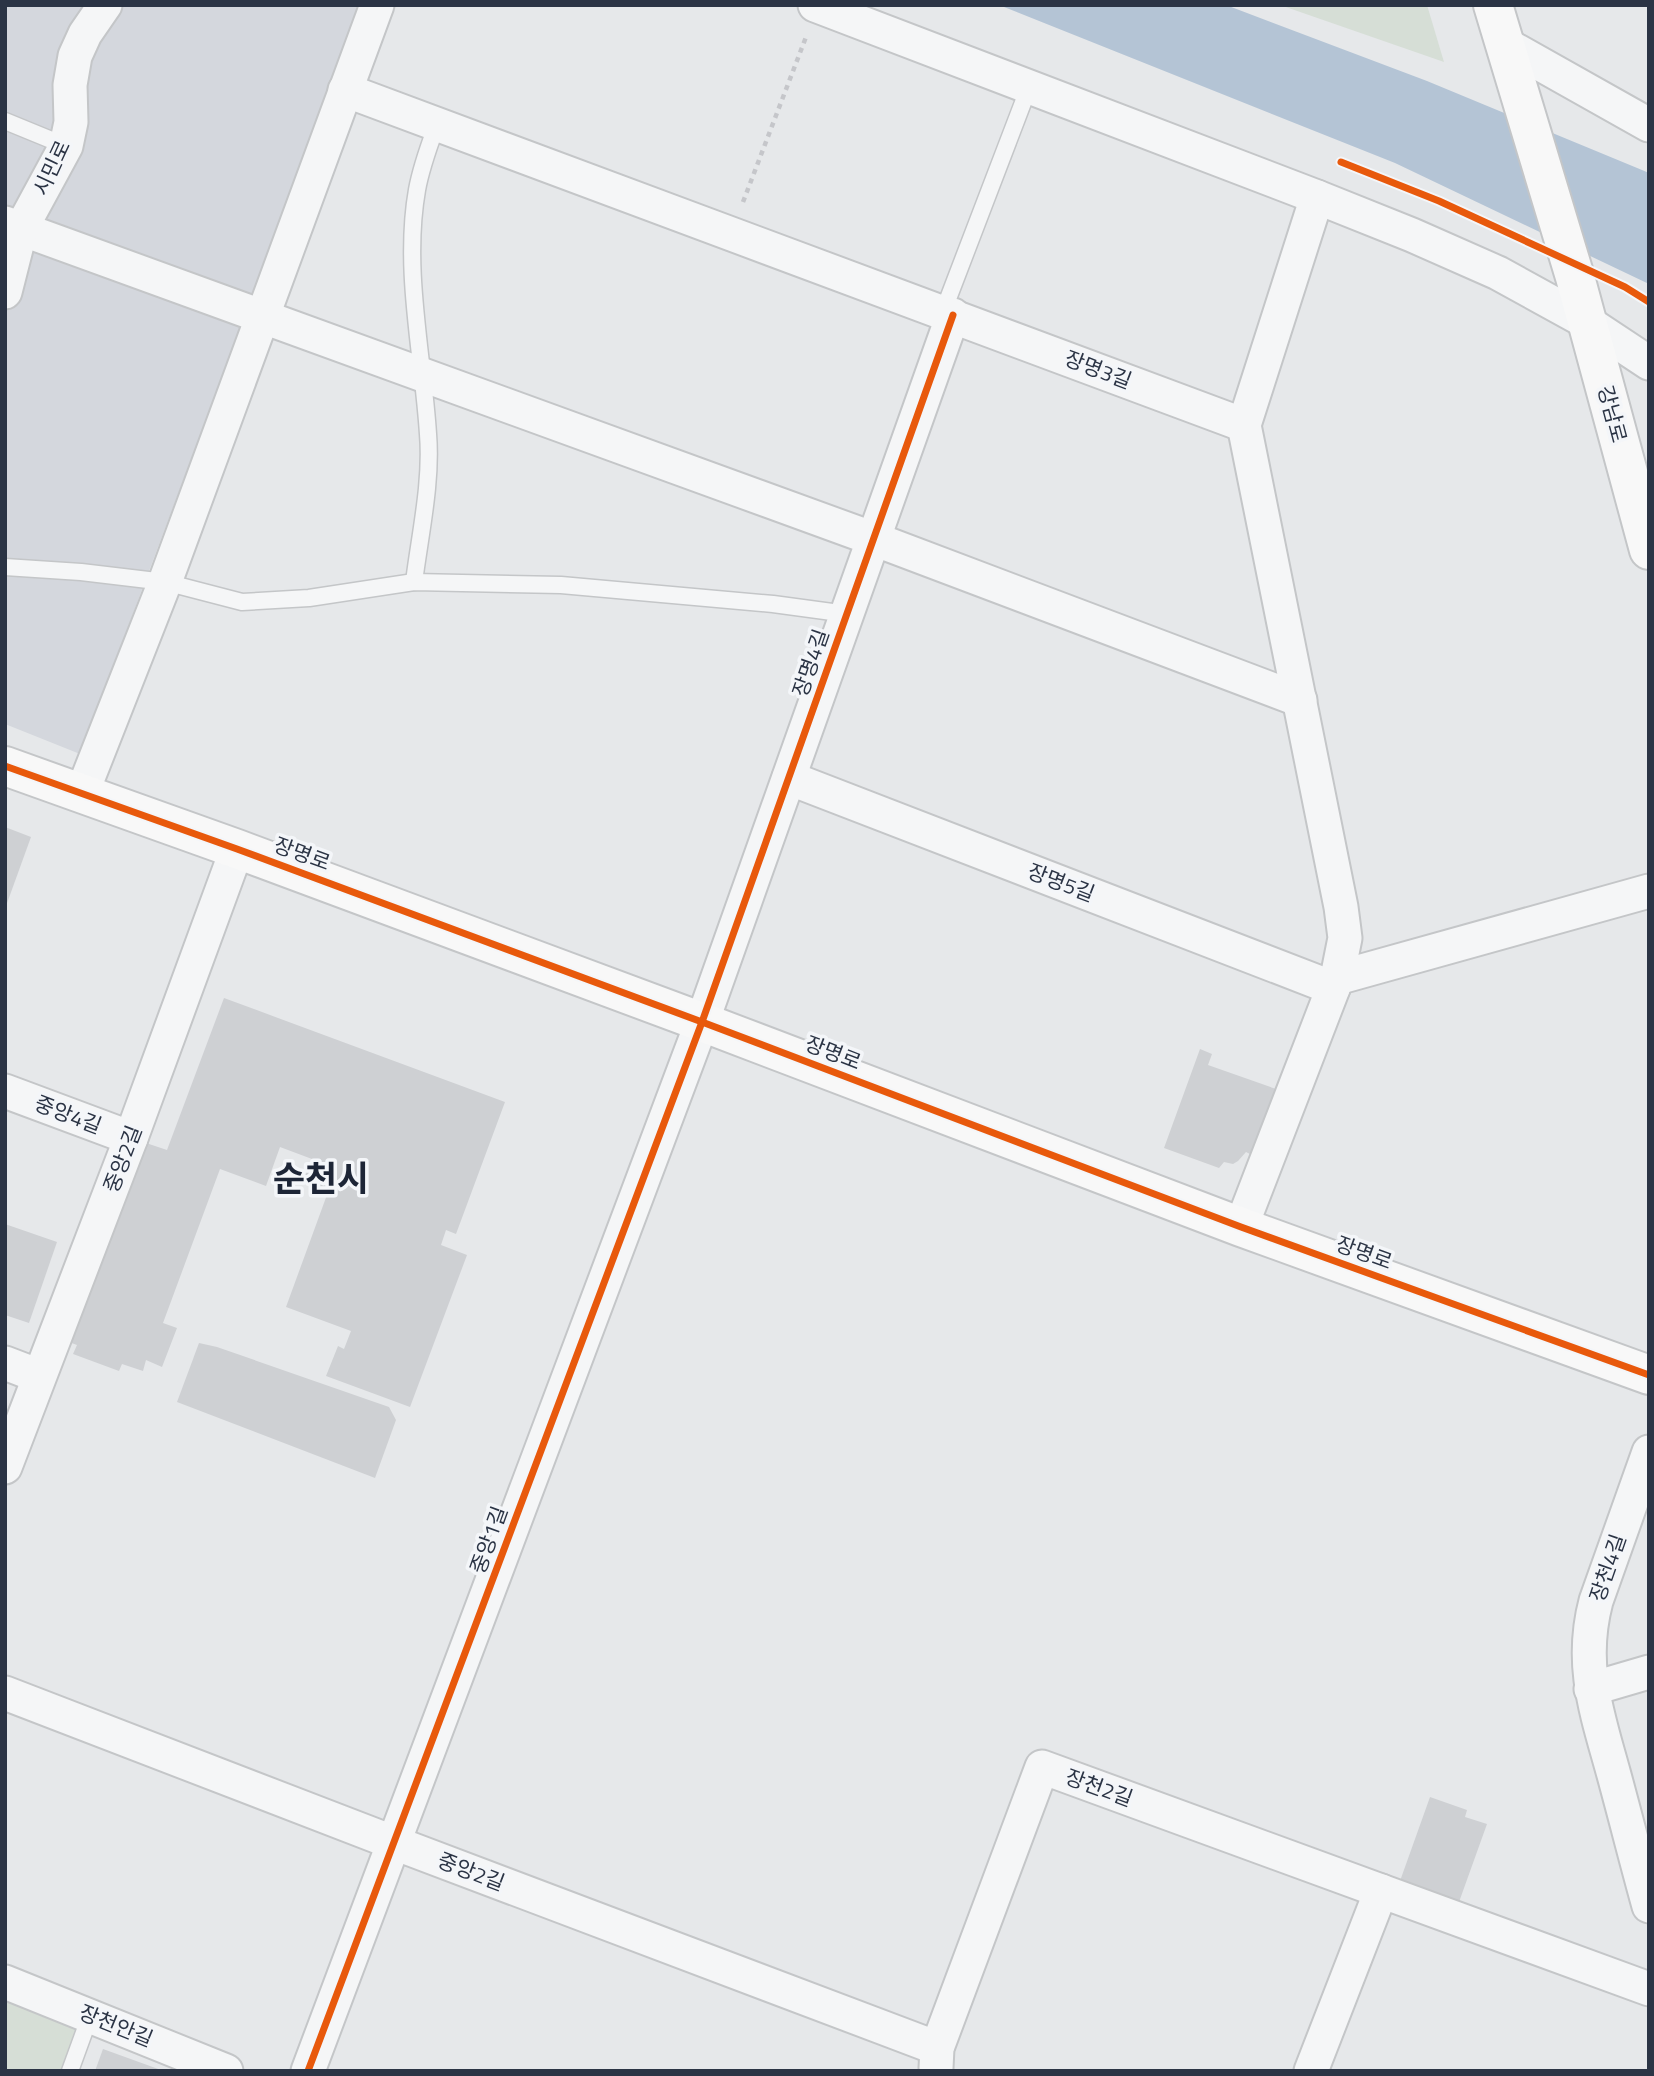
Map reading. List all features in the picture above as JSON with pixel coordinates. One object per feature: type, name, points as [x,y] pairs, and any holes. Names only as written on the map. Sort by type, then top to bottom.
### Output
[{"type":"street","name":"시민로","points":[[5,292],[13,226],[66,146],[71,122],[70,85],[75,56],[85,34],[105,5]]},
{"type":"street","points":[[82,793],[165,582],[377,5]]},
{"type":"street","points":[[1493,5],[1503,43],[1649,125]]},
{"type":"street","points":[[816,6],[1317,197],[1497,273],[1587,322],[1649,363]]},
{"type":"street","name":"강남로","points":[[1503,43],[1575,277],[1649,550]]},
{"type":"street","name":"장명3길","points":[[345,90],[1244,425]]},
{"type":"street","points":[[1241,1227],[1334,983],[1345,938],[1244,425],[1317,197]]},
{"type":"street","points":[[13,226],[874,539],[1300,700]]},
{"type":"street","name":"장명4길","points":[[702,1022],[874,539],[948,314]]},
{"type":"street","name":"장명로","points":[[5,766],[702,1022],[1241,1227],[1649,1375]]},
{"type":"street","name":"장명5길","points":[[789,778],[1334,983]]},
{"type":"street","name":"중앙2길","points":[[5,1467],[131,1138],[237,849]]},
{"type":"street","points":[[1334,983],[1649,891]]},
{"type":"street","name":"중앙1길","points":[[308,2071],[702,1022]]},
{"type":"street","name":"중앙4길","points":[[5,1091],[131,1138]]},
{"type":"street","points":[[5,1363],[39,1376]]},
{"type":"street","name":"장천4길","points":[[1649,1452],[1590,1622],[1587,1650],[1591,1689],[1649,1906]]},
{"type":"street","points":[[1591,1689],[1649,1672]]},
{"type":"street","name":"중앙2길","points":[[5,1693],[393,1842],[937,2059]]},
{"type":"street","name":"장천2길","points":[[937,2059],[1042,1767],[1649,1989]]},
{"type":"street","points":[[1311,2071],[1381,1891]]},
{"type":"street","name":"장천안길","points":[[5,1982],[226,2071]]},
{"type":"lane","points":[[948,314],[1029,87]]},
{"type":"lane","points":[[5,121],[66,146]]},
{"type":"lane","points":[[414,582],[428,463],[428,436],[414,279],[414,225],[417,191],[437,124]]},
{"type":"lane","points":[[5,567],[165,582],[243,602],[309,598],[414,582],[561,585],[773,604],[847,614]]},
{"type":"lane","points":[[70,2071],[90,2016]]},
{"type":"path","points":[[731,233],[816,6]]},
{"type":"shaded area","points":[[5,5],[367,5],[247,311],[80,754],[5,724]]},
{"type":"shaded area","points":[[1280,5],[1427,5],[1444,62]]},
{"type":"shaded area","points":[[5,1993],[79,2021],[61,2071],[5,2071]]},
{"type":"water","points":[[999,5],[1226,5],[1427,81],[1649,173],[1649,284],[1395,163]]},
{"type":"building","points":[[5,827],[31,837],[6,906],[5,906]]},
{"type":"building","points":[[224,998],[505,1102],[456,1234],[446,1230],[441,1245],[467,1255],[410,1407],[326,1376],[338,1346],[344,1349],[351,1331],[286,1307],[328,1192],[302,1183],[312,1159],[280,1147],[266,1186],[220,1169],[163,1323],[177,1328],[162,1367],[146,1360],[143,1371],[122,1364],[119,1371],[73,1354],[77,1345],[66,1341],[131,1138],[167,1150]]},
{"type":"building","points":[[1200,1049],[1212,1054],[1208,1065],[1276,1089],[1252,1155],[1246,1152],[1233,1164],[1224,1162],[1219,1168],[1164,1148]]},
{"type":"building","points":[[5,1224],[57,1242],[29,1323],[5,1315]]},
{"type":"building","points":[[199,1343],[389,1407],[396,1420],[375,1478],[177,1402]]},
{"type":"building","points":[[1430,1797],[1467,1810],[1465,1817],[1487,1824],[1459,1902],[1400,1881]]},
{"type":"building","points":[[103,2049],[161,2070],[161,2071],[95,2071]]},
{"type":"cycle path","points":[[1341,162],[1439,201],[1625,287],[1649,302]]},
{"type":"cycle path","points":[[308,2071],[702,1022],[953,315]]},
{"type":"cycle path","points":[[5,766],[702,1022],[1241,1227],[1649,1375]]},
{"type":"district","name":"순천시","points":[[321,1179]]}]
